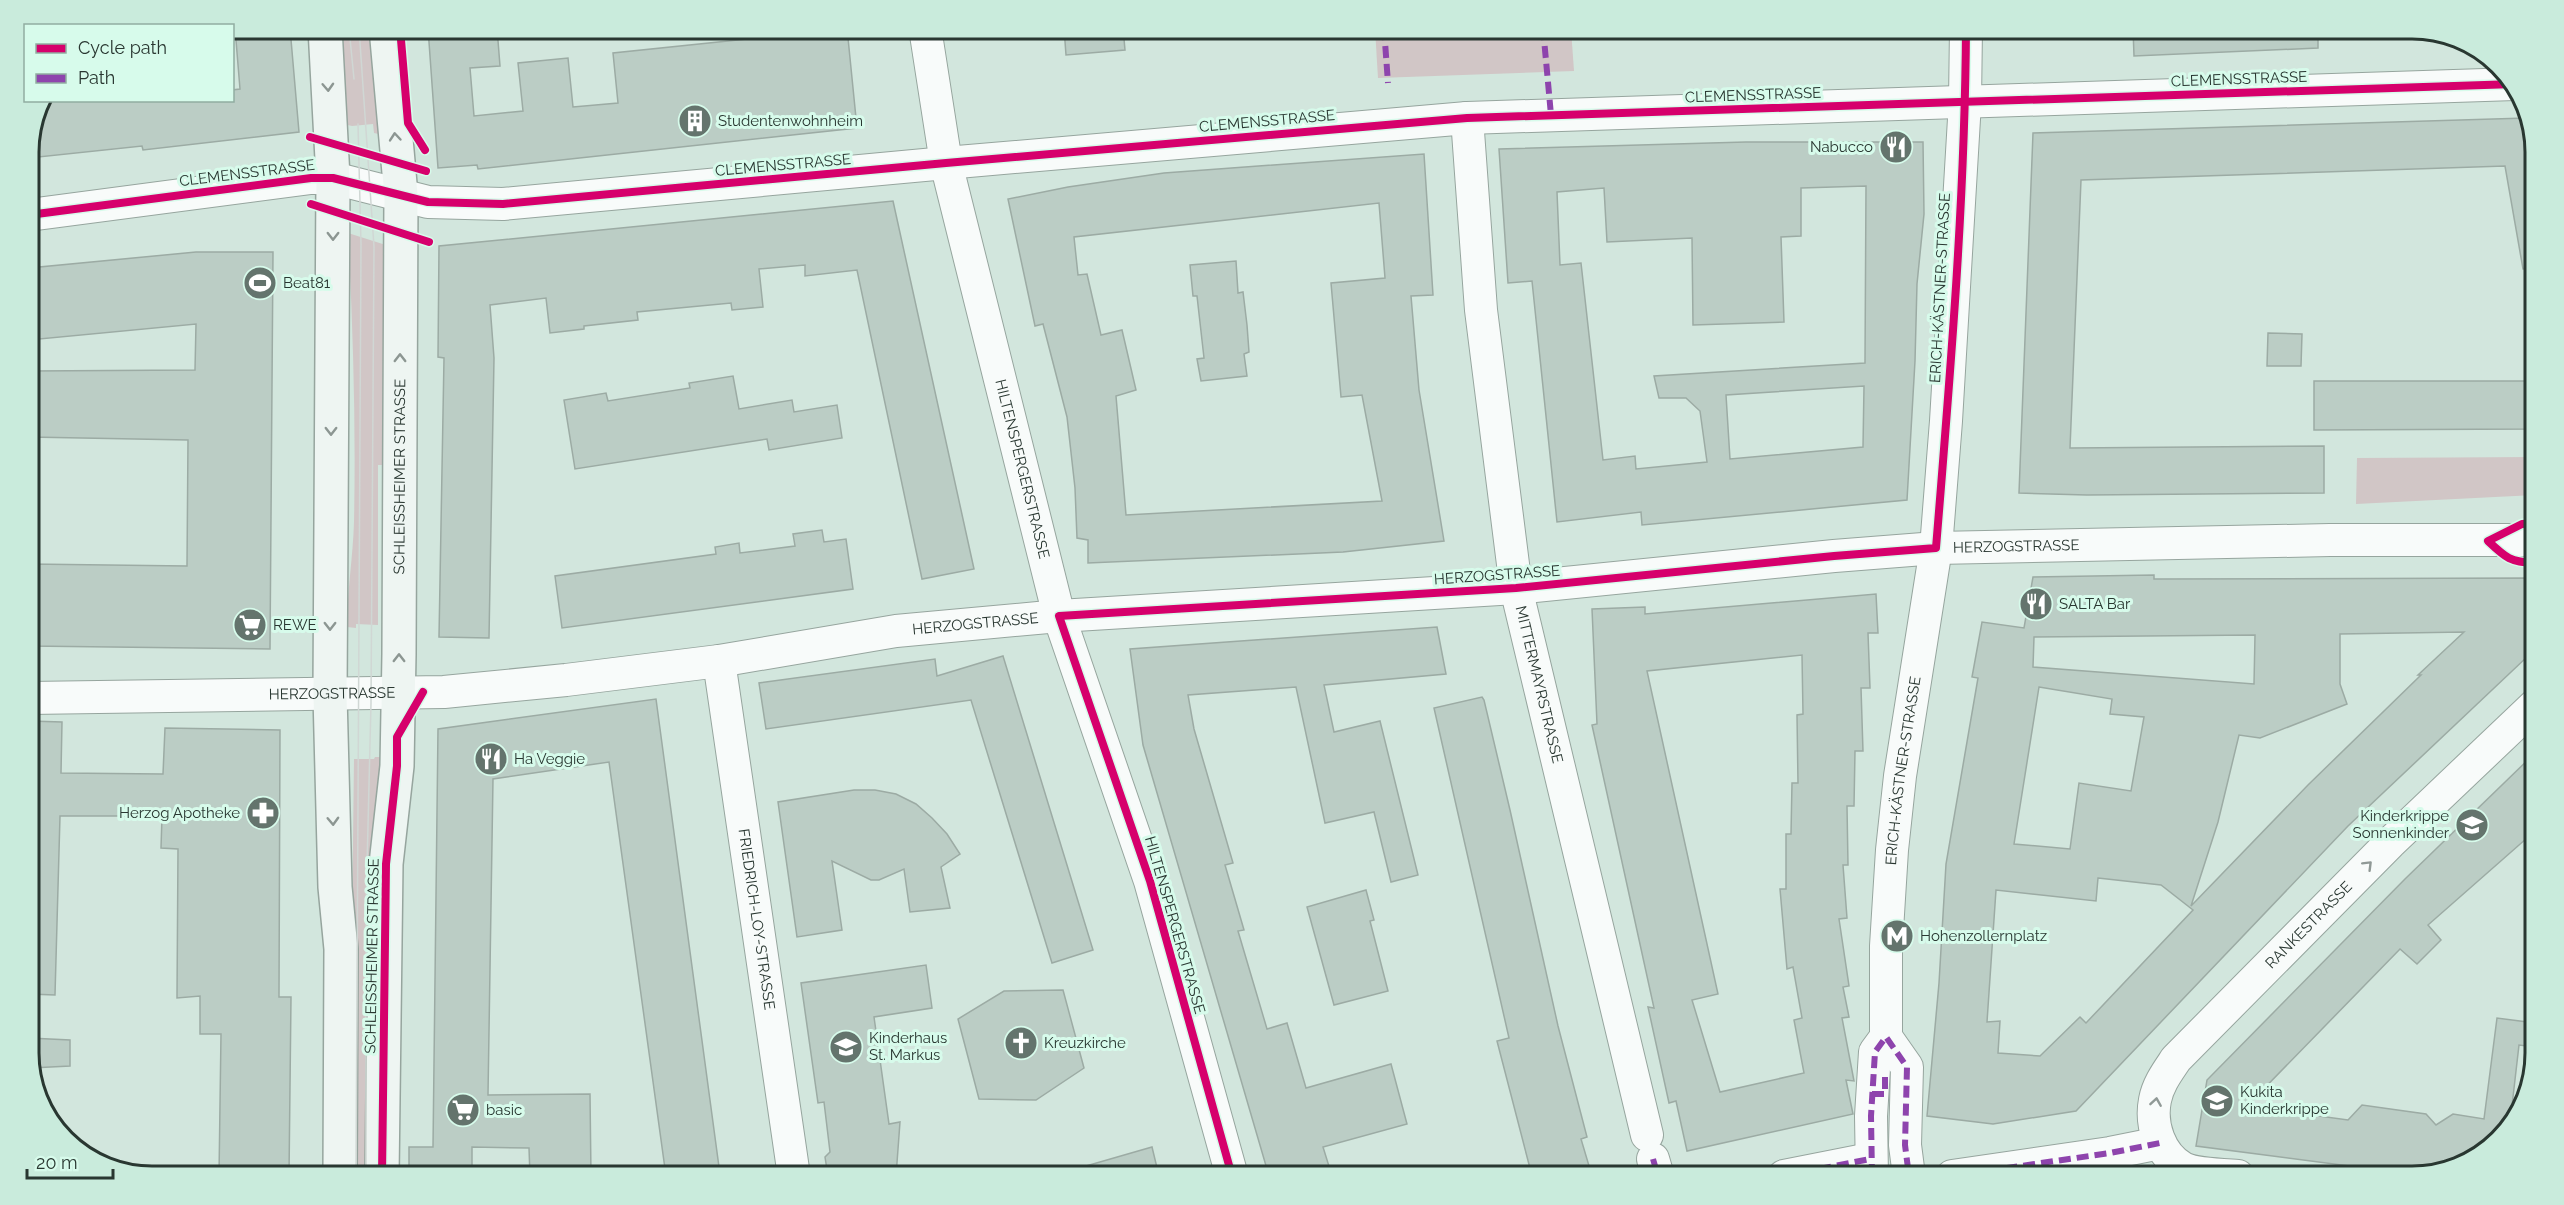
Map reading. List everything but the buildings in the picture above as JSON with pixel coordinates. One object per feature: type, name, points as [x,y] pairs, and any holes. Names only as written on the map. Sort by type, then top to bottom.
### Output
[{"type":"main road","name":"SCHLEISSHEIMER STRASSE","points":[[326,39],[333,178],[330,695],[335,887],[341,949],[340,1166]]},
{"type":"main road","name":"SCHLEISSHEIMER STRASSE","points":[[382,1166],[386,864],[397,766],[398,693],[400,195],[387,39]]},
{"type":"street","name":"HILTENSPERGERSTRASSE","points":[[927,39],[946,162],[1059,616],[1150,881],[1229,1166]]},
{"type":"street","name":"ERICH-KÄSTNER-STRASSE","points":[[1871,1166],[1876,1095],[1875,1052],[1886,1036],[1886,946],[1891,858],[1900,776],[1936,548],[1965,102],[1966,39]]},
{"type":"street","name":"CLEMENSSTRASSE","points":[[39,214],[311,178],[333,178],[428,202],[460,204],[535,202],[946,162],[1467,118],[2503,84]]},
{"type":"street","name":"MITTERMAYRSTRASSE","points":[[1467,118],[1481,310],[1516,588],[1652,1157]]},
{"type":"street","name":"HERZOGSTRASSE","points":[[39,698],[444,692],[554,682],[719,661],[896,631],[1059,616],[1516,588],[1936,548],[2330,540],[2525,540]]},
{"type":"street","name":"FRIEDRICH-LOY-STRASSE","points":[[719,661],[793,1166]]},
{"type":"street","name":"RANKESTRASSE","points":[[2160,1143],[2155,1122],[2155,1100],[2162,1079],[2176,1059],[2390,843],[2525,715]]},
{"type":"street","points":[[1886,1036],[1907,1067],[1905,1145],[1908,1166]]},
{"type":"street","points":[[2021,1166],[2160,1143],[2169,1158],[2181,1166]]},
{"type":"shaded area","points":[[343,39],[371,39],[383,135],[374,133],[373,124],[352,126],[343,124]]},
{"type":"shaded area","points":[[1376,39],[1572,39],[1574,71],[1378,78]]},
{"type":"shaded area","points":[[348,233],[389,246],[389,465],[378,465],[378,625],[356,624],[356,628],[347,627],[355,486],[354,377]]},
{"type":"shaded area","points":[[2525,457],[2525,496],[2356,504],[2357,458]]},
{"type":"shaded area","points":[[385,757],[374,1166],[349,1166],[354,759]]},
{"type":"tram line","points":[[350,39],[354,79]]},
{"type":"tram line","points":[[360,39],[374,247],[371,703],[366,907],[366,1166]]},
{"type":"tram line","points":[[356,1166],[361,244],[358,124]]},
{"type":"marked path","points":[[1385,39],[1388,83]]},
{"type":"marked path","points":[[1544,39],[1551,115]]},
{"type":"marked path","points":[[1872,1166],[1871,1116],[1875,1052],[1886,1037],[1907,1067],[1905,1145],[1908,1166]]},
{"type":"marked path","points":[[1872,1094],[1885,1094],[1885,1075]]},
{"type":"marked path","points":[[2021,1166],[2160,1143]]},
{"type":"marked path","points":[[1653,1159],[1655,1166]]},
{"type":"marked path","points":[[1835,1166],[1870,1159]]},
{"type":"cycle path","points":[[401,39],[408,123],[425,150]]},
{"type":"cycle path","points":[[1229,1166],[1150,881],[1059,616],[1516,588],[1936,548],[1960,223],[1966,39]]},
{"type":"cycle path","points":[[39,214],[311,178],[333,178],[428,202],[503,204],[1467,118],[2503,84]]},
{"type":"cycle path","points":[[310,137],[426,171]]},
{"type":"cycle path","points":[[311,204],[429,242]]},
{"type":"cycle path","points":[[2525,524],[2488,541],[2509,558],[2525,562]]},
{"type":"cycle path","points":[[382,1166],[386,864],[397,766],[397,737],[423,692]]},
{"type":"place","name":"Studentenwohnheim","points":[[695,121]]},
{"type":"place","name":"Nabucco","points":[[1896,147]]},
{"type":"place","name":"Beat81","points":[[260,283]]},
{"type":"place","name":"SALTA Bar","points":[[2036,604]]},
{"type":"place","name":"REWE","points":[[250,625]]},
{"type":"place","name":"Ha Veggie","points":[[491,759]]},
{"type":"place","name":"Herzog Apotheke","points":[[263,813]]},
{"type":"place","name":"Kinderkrippe Sonnenkinder","points":[[2472,825]]},
{"type":"place","name":"Hohenzollernplatz","points":[[1897,936]]},
{"type":"place","name":"Kreuzkirche","points":[[1021,1043]]},
{"type":"place","name":"Kinderhaus St. Markus","points":[[846,1047]]},
{"type":"place","name":"Kukita Kinderkrippe","points":[[2217,1101]]},
{"type":"place","name":"basic","points":[[463,1110]]}]
